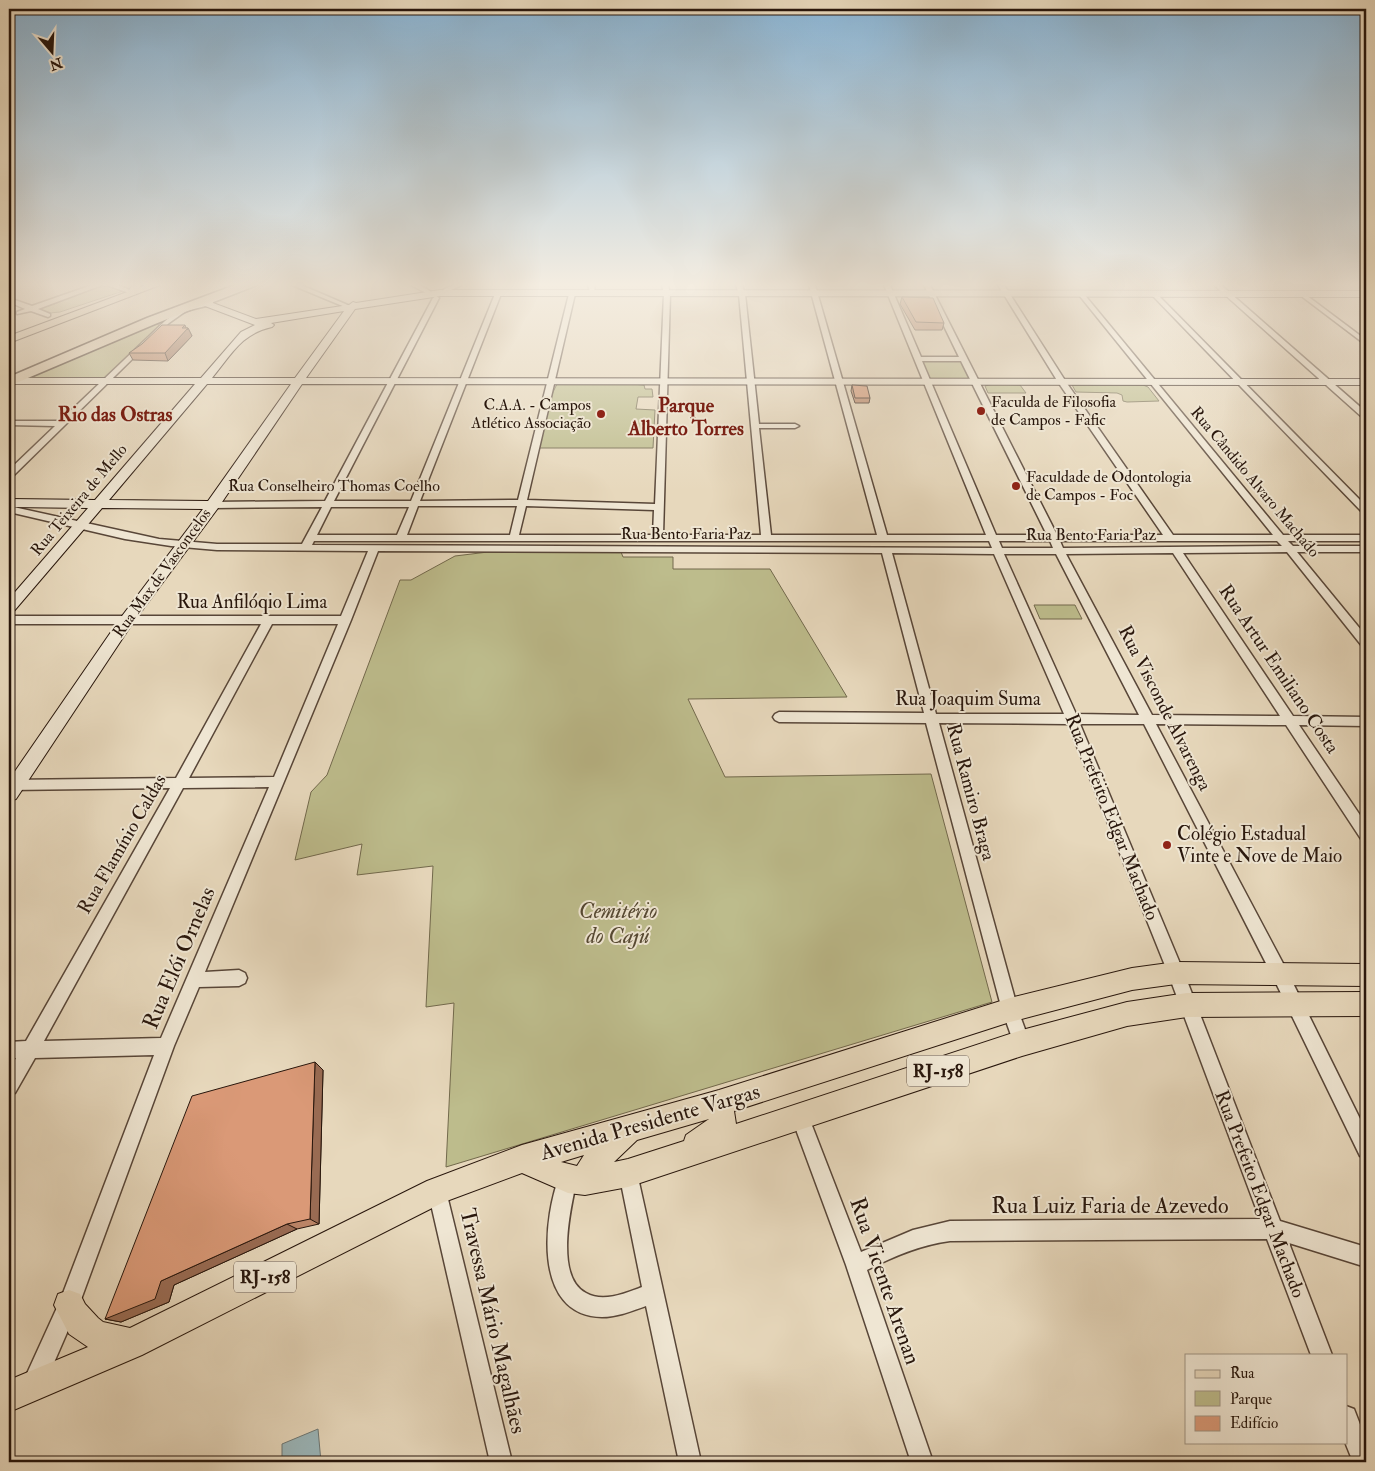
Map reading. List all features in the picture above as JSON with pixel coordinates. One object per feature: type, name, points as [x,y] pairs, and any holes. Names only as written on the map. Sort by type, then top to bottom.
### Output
[{"type":"highway","points":[[9,381],[74,354]]},
{"type":"main road","name":"Rua Teixeira de Mello","points":[[9,608],[96,504],[227,354]]},
{"type":"main road","name":"Rua Max de Vasconcelos","points":[[11,788],[127,620],[213,505],[317,354]]},
{"type":"main road","points":[[9,381],[1366,382]]},
{"type":"main road","name":"Rua Conselheiro Thomas Coelho","points":[[9,503],[213,505]]},
{"type":"main road","name":"Avenida Presidente Vargas","points":[[522,1159],[719,1103],[1010,1010],[1132,979],[1176,973],[1366,975]]},
{"type":"main road","name":"Avenida Presidente Vargas","points":[[522,1159],[577,1180],[628,1173],[1022,1043],[1126,1014],[1186,1005],[1366,1004]]},
{"type":"main road","points":[[678,1157],[720,1128],[723,1120],[719,1103]]},
{"type":"main road","points":[[577,1180],[590,1169],[597,1158],[632,1128]]},
{"type":"main road","name":"RJ-158","points":[[20,1392],[131,1344],[437,1191],[522,1159]]},
{"type":"main road","points":[[69,1305],[77,1322],[90,1332],[131,1344]]},
{"type":"street","points":[[9,475],[134,354]]},
{"type":"street","points":[[308,543],[405,354]]},
{"type":"street","points":[[401,538],[474,354]]},
{"type":"street","points":[[514,537],[558,354]]},
{"type":"street","points":[[658,538],[665,354]]},
{"type":"street","points":[[748,354],[766,538]]},
{"type":"street","name":"Rua Ramiro Braga","points":[[832,354],[885,544],[1010,1010],[1022,1043]]},
{"type":"street","name":"Rua Prefeito Edgar Machado","points":[[915,354],[995,545],[1072,719],[1176,973],[1186,1005],[1322,1354]]},
{"type":"street","name":"Rua Visconde Alvarenga","points":[[962,354],[1057,545],[1296,1004],[1366,1150]]},
{"type":"street","name":"Rua Artur Emiliano Costa","points":[[1044,354],[1174,544],[1366,835]]},
{"type":"street","name":"Rua Cândido Alvaro Machado","points":[[1129,354],[1366,643]]},
{"type":"street","points":[[1213,354],[1366,511]]},
{"type":"street","points":[[1297,354],[1366,416]]},
{"type":"street","points":[[917,359],[965,359]]},
{"type":"street","points":[[9,423],[62,424]]},
{"type":"street","points":[[756,426],[795,426]]},
{"type":"street","name":"Rua Conselheiro Thomas Coelho","points":[[213,505],[522,503],[659,507]]},
{"type":"street","name":"Rua Bento Faria Paz","points":[[9,509],[126,536],[184,545],[308,543],[401,538],[514,537],[766,538],[885,544]]},
{"type":"street","name":"Rua Bento Faria Paz","points":[[308,543],[374,548],[885,544],[1057,545],[1174,544],[1280,538],[1366,538]]},
{"type":"street","name":"Rua Bento Faria Paz","points":[[1174,544],[1290,549],[1366,549]]},
{"type":"street","name":"Rua Elói Ornelas","points":[[20,1392],[69,1305],[166,1046],[346,620],[374,548]]},
{"type":"street","name":"Rua Anfilóqio Lima","points":[[9,620],[346,620]]},
{"type":"street","name":"Rua Flamínio Caldas","points":[[9,1087],[269,620]]},
{"type":"street","name":"Rua Joaquim Suma","points":[[779,717],[1366,720]]},
{"type":"street","points":[[11,788],[278,782]]},
{"type":"street","points":[[194,980],[239,978]]},
{"type":"street","points":[[9,1050],[166,1046]]},
{"type":"street","name":"Rua Vicente Arenan","points":[[800,1116],[856,1265],[922,1462]]},
{"type":"street","points":[[628,1173],[690,1462]]},
{"type":"street","points":[[577,1180],[560,1210],[556,1240],[559,1268],[567,1290],[580,1302],[598,1307],[618,1306],[655,1293]]},
{"type":"street","name":"Travessa Mário Magalhães","points":[[437,1191],[500,1462]]},
{"type":"street","name":"Rua Luiz Faria de Azevedo","points":[[856,1265],[902,1242],[928,1234],[950,1231],[1274,1229],[1366,1257]]},
{"type":"street","points":[[1348,1421],[1364,1462]]},
{"type":"green space","points":[[82,354],[130,354],[106,378],[24,378]]},
{"type":"green space","points":[[919,360],[961,360],[972,381],[929,381]]},
{"type":"green space","name":"C.A.A. - Campos Atlético Associação","points":[[618,383],[644,385],[645,389],[652,389],[653,397],[638,397],[636,409],[655,410],[653,448],[538,448],[552,394],[557,384]]},
{"type":"green space","points":[[993,384],[1020,385],[1026,393],[988,393],[985,386]]},
{"type":"green space","points":[[1072,385],[1143,385],[1148,387],[1159,401],[1127,402],[1123,401],[1122,395],[1117,393],[1076,392]]},
{"type":"green space","name":"Cemitério do Cajú","points":[[488,552],[621,552],[623,557],[673,557],[673,569],[770,569],[847,697],[688,699],[725,777],[931,774],[992,1002],[446,1167],[454,1003],[426,1007],[433,866],[357,875],[362,844],[295,860],[311,792],[327,775],[400,580],[411,580],[455,556]]},
{"type":"green space","points":[[1034,605],[1075,605],[1082,619],[1040,619]]},
{"type":"water","points":[[318,1429],[321,1462],[282,1462],[282,1444]]},
{"type":"building","points":[[852,385],[867,386],[870,398],[855,398]]},
{"type":"building","points":[[315,1062],[310,1219],[287,1224],[161,1281],[155,1299],[105,1319],[192,1096]]},
{"type":"place","name":"Faculda de Filosofia de Campos - Fafic","points":[[981,411]]},
{"type":"place","name":"C.A.A. - Campos Atlético Associação","points":[[601,414]]},
{"type":"place","name":"Faculdade de Odontologia de Campos - Foc","points":[[1016,486]]},
{"type":"place","name":"Colégio Estadual Vinte e Nove de Maio","points":[[1167,845]]},
{"type":"district","name":"Rio das Ostras","points":[[115,414]]},
{"type":"district","name":"Parque Alberto Torres","points":[[686,416]]}]
